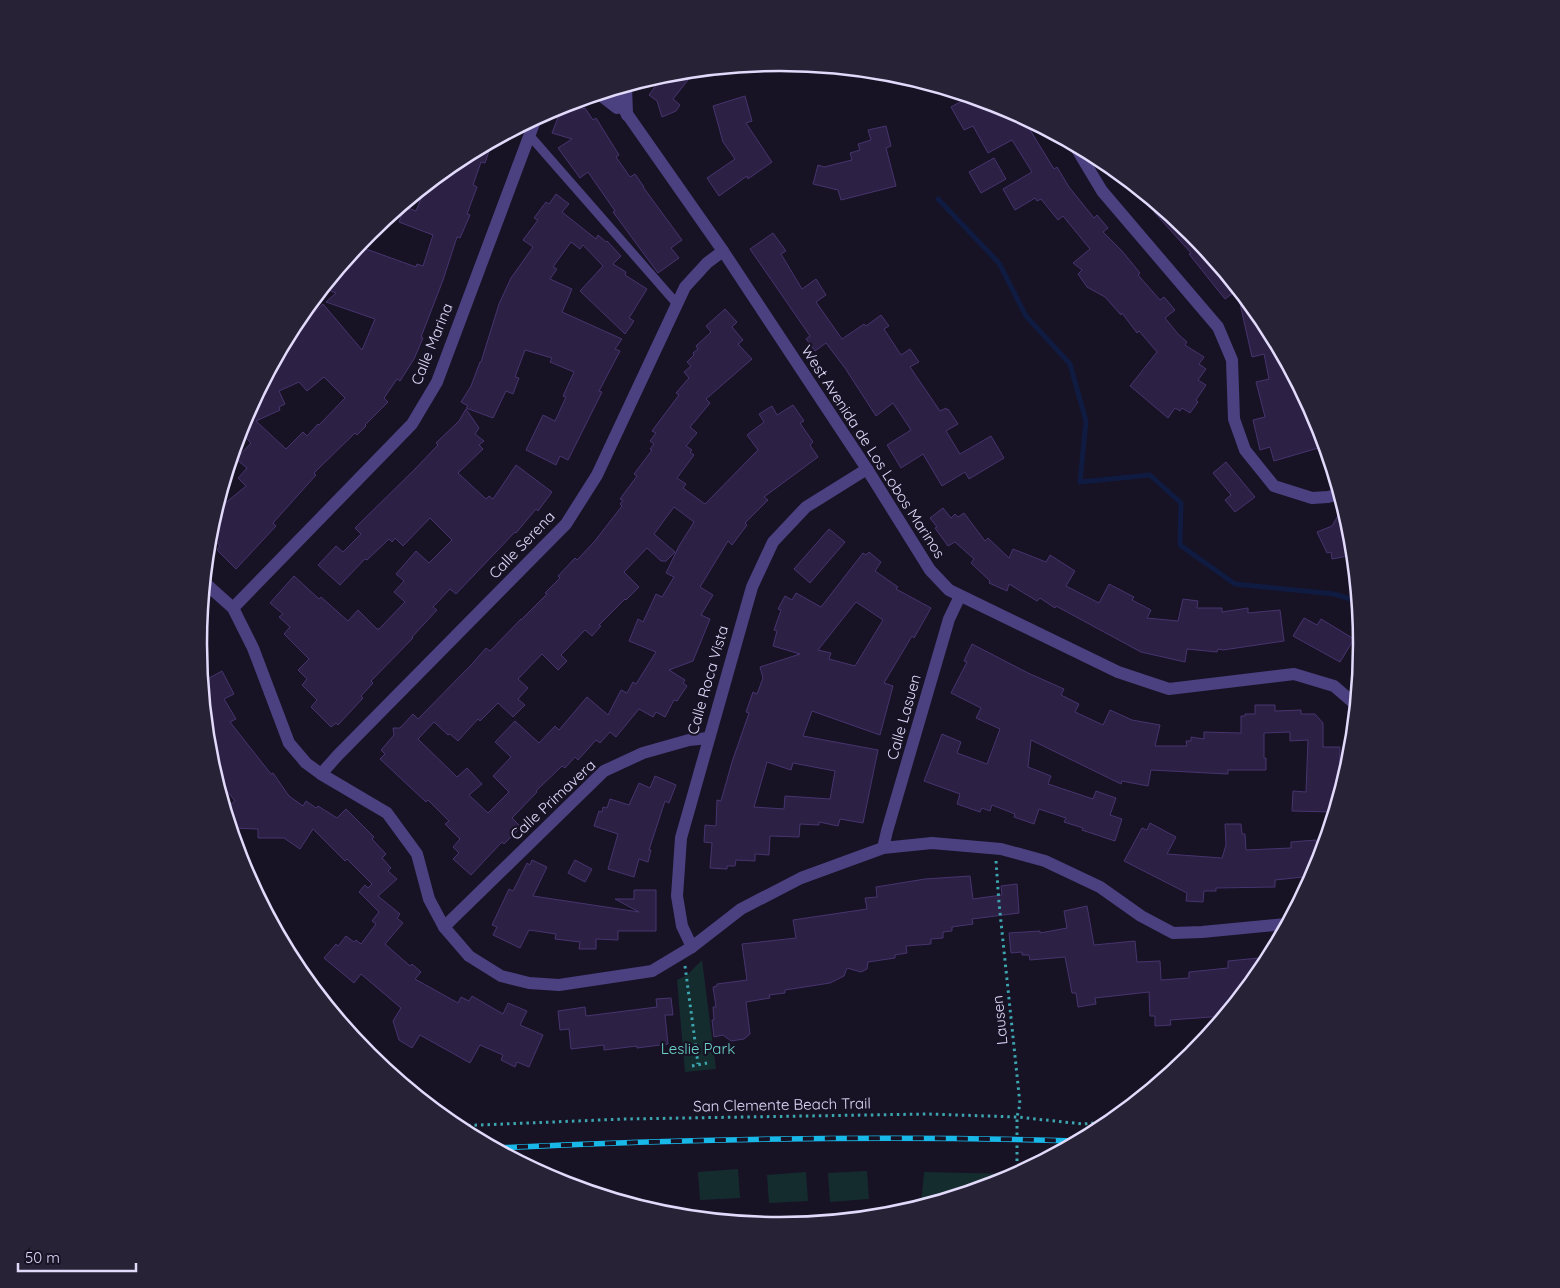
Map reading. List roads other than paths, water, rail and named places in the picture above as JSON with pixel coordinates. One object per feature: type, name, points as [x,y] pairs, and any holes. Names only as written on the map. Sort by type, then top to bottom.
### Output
[{"type":"street","points":[[626,93],[627,115]]},
{"type":"street","name":"West Avenida de Los Lobos Marinos","points":[[615,96],[723,251],[867,469],[930,570],[949,590],[1118,672],[1169,690],[1294,674],[1334,686],[1350,700]]},
{"type":"street","points":[[606,99],[627,115]]},
{"type":"street","name":"Calle Marina","points":[[233,608],[412,424],[437,382],[533,127]]},
{"type":"street","points":[[1082,158],[1102,191],[1218,327],[1232,360],[1234,418],[1244,450],[1274,486],[1312,498],[1333,496]]},
{"type":"street","name":"Calle Serena","points":[[322,774],[338,755],[566,524],[597,475],[685,287],[707,262],[723,251]]},
{"type":"street","name":"Calle Roca Vista","points":[[688,950],[677,896],[681,838],[752,587],[773,542],[806,507],[867,469]]},
{"type":"street","points":[[210,588],[233,608],[253,648],[289,743],[306,763],[386,813],[417,854],[429,899],[444,927],[469,956],[501,976],[529,983],[559,984],[652,971],[688,950],[741,909],[802,878],[883,848],[932,843],[1001,849],[1045,861],[1100,887],[1141,916],[1173,933],[1279,925]]},
{"type":"street","name":"Calle Lasuen","points":[[883,848],[949,619],[960,596]]},
{"type":"street","name":"Calle Primavera","points":[[444,927],[604,771],[643,753],[689,740],[708,738]]},
{"type":"lane","points":[[530,136],[677,304]]},
{"type":"waterway","points":[[938,199],[999,263],[1026,316],[1070,364],[1086,421],[1080,482],[1150,475],[1181,503],[1180,545],[1235,584],[1334,594],[1351,599]]},
{"type":"railway","points":[[508,1147],[640,1142],[859,1138],[1065,1141]]},
{"type":"park label","name":"Leslie Park","points":[[698,1049]]}]
